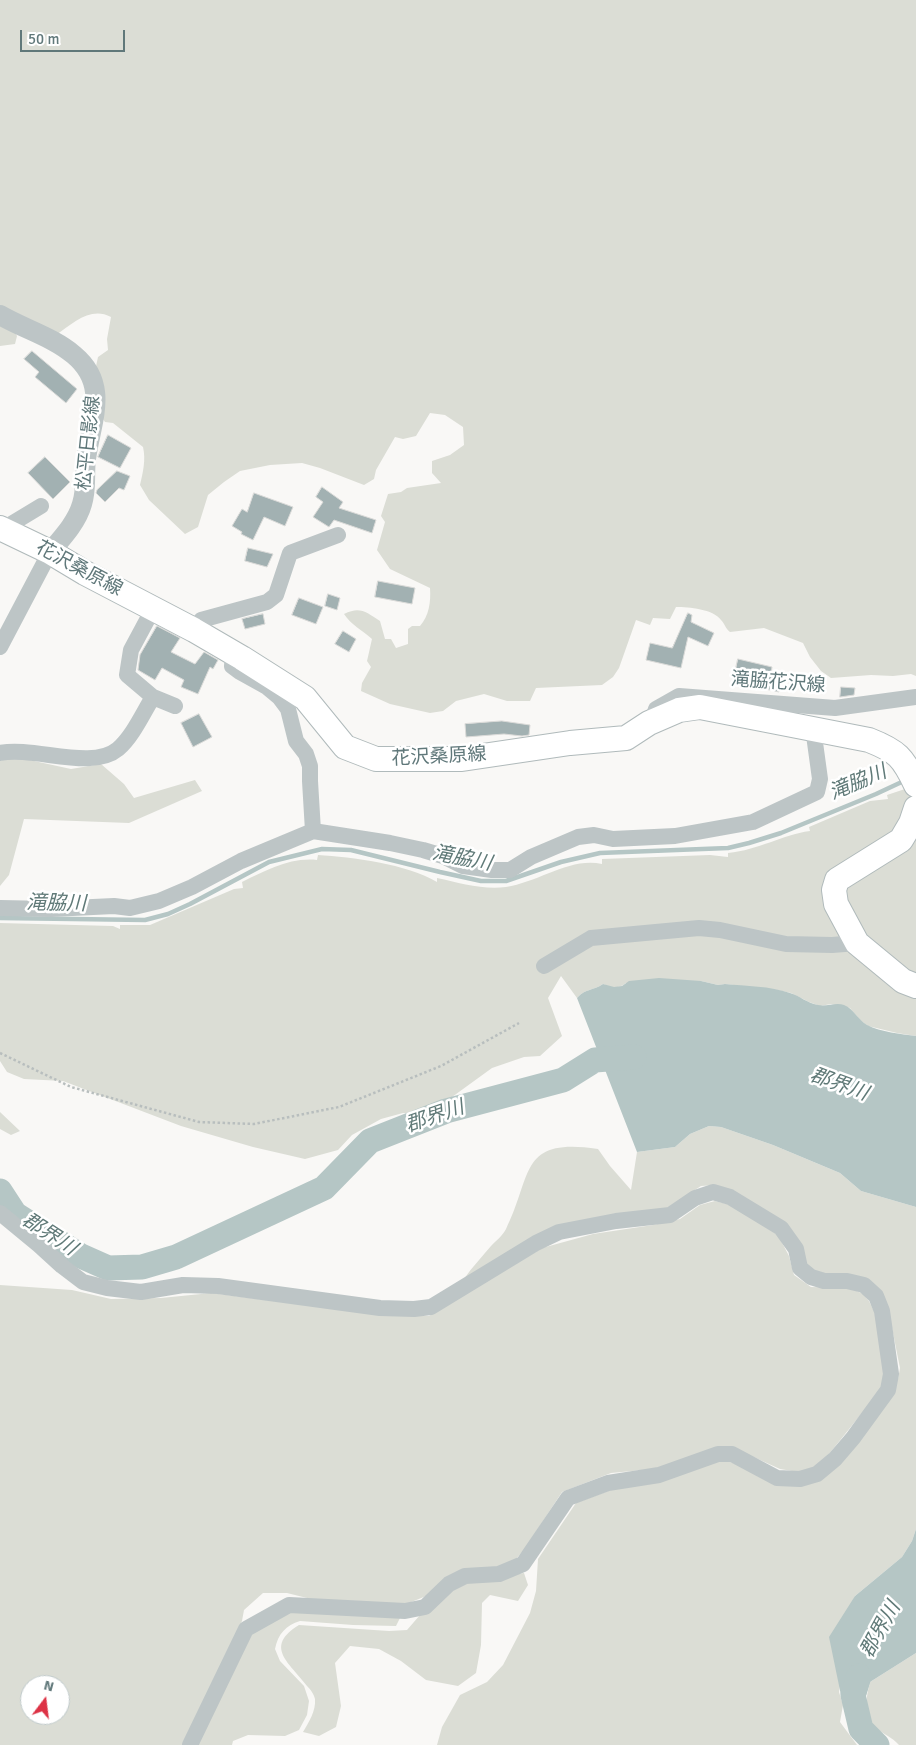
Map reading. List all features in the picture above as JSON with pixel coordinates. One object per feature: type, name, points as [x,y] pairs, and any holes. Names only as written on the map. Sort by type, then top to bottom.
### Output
[{"type":"main road","name":"花沢桑原線","points":[[2,528],[194,630],[305,698],[346,747],[376,760],[462,759],[542,747],[626,738],[649,723],[679,710],[700,707],[869,740],[890,748],[903,760],[913,777]]},
{"type":"main road","points":[[916,808],[911,823],[901,840],[837,880],[834,890],[836,904],[857,943],[903,981],[916,986]]},
{"type":"street","name":"松平日影線","points":[[0,315],[16,325],[50,340],[75,356],[88,371],[96,393],[97,404],[87,452],[86,486],[82,506],[68,530],[50,552]]},
{"type":"street","points":[[2,528],[40,506]]},
{"type":"street","points":[[194,630],[201,620],[267,602],[276,595],[290,553],[338,535]]},
{"type":"street","points":[[0,647],[50,552]]},
{"type":"street","points":[[153,609],[131,650],[127,675],[153,697],[175,706]]},
{"type":"street","points":[[234,654],[232,666],[267,687],[279,697],[288,710],[296,741],[306,754],[310,766],[313,831]]},
{"type":"street","name":"滝脇花沢線","points":[[649,723],[656,709],[679,696],[835,708],[916,696]]},
{"type":"street","points":[[0,753],[22,751],[79,759],[107,755],[117,750],[127,739],[153,697]]},
{"type":"street","points":[[0,908],[51,909],[114,906],[130,908],[159,901],[192,887],[241,862],[313,831],[422,850],[443,856],[463,866],[492,870],[510,870],[531,858],[578,837],[594,835],[613,839],[675,836],[753,822],[817,792],[820,779],[812,728]]},
{"type":"street","points":[[544,966],[591,938],[700,928],[720,930],[786,944],[832,945],[857,943]]},
{"type":"street","points":[[0,1213],[83,1282],[107,1288],[141,1292],[183,1285],[218,1286],[380,1308],[414,1309],[431,1307],[536,1243],[559,1232],[616,1221],[670,1215],[695,1198],[713,1192],[730,1197],[781,1228],[796,1249],[800,1268],[811,1277],[824,1281],[847,1281],[864,1285],[876,1296],[882,1311],[892,1374],[888,1390],[853,1438],[835,1459],[817,1474],[800,1480],[778,1478],[732,1454],[718,1454],[659,1475],[608,1483],[568,1498],[523,1564],[499,1574],[465,1576],[450,1584],[425,1607],[405,1611],[289,1605],[246,1629],[190,1745]]},
{"type":"path","points":[[0,1053],[71,1087],[198,1122],[254,1124],[339,1107],[441,1066],[519,1023]]},
{"type":"shaded area","points":[[0,0],[916,0],[916,676],[911,674],[831,678],[821,671],[810,657],[803,643],[764,628],[730,632],[721,620],[712,613],[694,608],[676,607],[670,619],[653,618],[650,625],[636,620],[619,668],[613,677],[602,685],[536,688],[530,701],[507,701],[484,694],[456,701],[443,711],[430,713],[390,704],[361,691],[362,683],[371,667],[367,661],[372,639],[344,614],[359,610],[380,621],[385,639],[391,639],[396,648],[408,644],[408,629],[412,626],[420,626],[426,618],[430,604],[430,588],[390,569],[377,550],[385,522],[381,516],[388,494],[401,492],[407,488],[441,483],[432,473],[432,461],[450,455],[464,445],[463,427],[445,415],[430,413],[416,436],[403,439],[395,437],[376,470],[374,479],[364,485],[302,463],[270,465],[240,471],[208,495],[198,527],[185,534],[149,500],[140,485],[144,461],[143,447],[113,423],[105,422],[103,419],[95,371],[98,357],[108,350],[107,339],[111,317],[96,313],[82,317],[56,335],[0,308]]},
{"type":"shaded area","points":[[0,322],[14,330],[17,336],[15,344],[0,346]]},
{"type":"shaded area","points":[[11,756],[71,769],[101,764],[124,784],[134,798],[195,780],[202,791],[129,823],[24,819],[9,875],[0,886],[0,761]]},
{"type":"shaded area","points":[[908,788],[911,798],[900,828],[825,894],[916,992],[916,1036],[868,1026],[850,1008],[831,1004],[820,1006],[791,993],[777,990],[725,984],[718,985],[701,981],[626,983],[615,987],[603,984],[583,993],[577,998],[561,976],[548,998],[562,1036],[540,1056],[524,1057],[492,1068],[441,1105],[417,1114],[403,1113],[381,1119],[352,1135],[338,1150],[305,1159],[253,1147],[181,1126],[63,1081],[24,1079],[7,1072],[0,1061],[0,923],[113,926],[120,929],[120,925],[150,925],[234,889],[243,888],[242,882],[269,869],[297,861],[317,860],[318,855],[395,866],[411,870],[437,882],[437,878],[489,888],[518,884],[578,864],[602,864],[602,859],[710,855],[728,857],[728,853],[750,849],[810,831],[809,827],[870,801],[888,799],[887,795]]},
{"type":"shaded area","points":[[916,831],[916,979],[864,938],[842,896],[849,881]]},
{"type":"shaded area","points":[[0,1112],[20,1131],[11,1135],[0,1129]]},
{"type":"shaded area","points":[[709,1126],[721,1127],[773,1145],[840,1173],[861,1191],[916,1207],[916,1529],[912,1541],[902,1557],[855,1596],[839,1692],[843,1705],[840,1722],[857,1745],[437,1745],[442,1727],[460,1695],[487,1682],[503,1665],[530,1613],[536,1591],[538,1559],[576,1503],[619,1487],[721,1459],[804,1486],[898,1379],[900,1368],[887,1303],[832,1275],[815,1271],[807,1264],[793,1234],[715,1185],[701,1186],[664,1210],[590,1219],[464,1279],[505,1231],[532,1164],[541,1155],[554,1149],[572,1147],[598,1149],[631,1190],[637,1152],[675,1147],[690,1134]]},
{"type":"shaded area","points":[[715,1201],[731,1205],[778,1235],[789,1256],[794,1275],[811,1287],[855,1290],[863,1294],[869,1301],[875,1313],[885,1368],[882,1388],[825,1459],[814,1468],[798,1472],[780,1469],[736,1449],[664,1468],[611,1473],[562,1492],[524,1550],[515,1560],[404,1605],[315,1600],[287,1593],[263,1593],[244,1610],[242,1621],[183,1745],[0,1745],[0,1285],[72,1290],[111,1299],[161,1298],[211,1293],[375,1314],[429,1316],[542,1248],[593,1234],[680,1219],[700,1205]]},
{"type":"shaded area","points":[[524,1573],[528,1585],[518,1601],[490,1595],[482,1603],[481,1645],[476,1673],[458,1686],[426,1680],[401,1661],[379,1649],[350,1646],[335,1663],[341,1706],[336,1727],[319,1736],[303,1732],[313,1712],[314,1695],[283,1655],[281,1648],[288,1633],[299,1625],[389,1631],[407,1630],[420,1615],[462,1581]]},
{"type":"shaded area","points":[[289,1612],[400,1618],[396,1626],[300,1621],[291,1625],[283,1631],[275,1649],[280,1661],[304,1686],[309,1701],[307,1715],[299,1730],[285,1736],[248,1735],[233,1741],[232,1745],[198,1745],[249,1635]]},
{"type":"shaded area","points":[[916,1653],[916,1745],[899,1745],[872,1723],[867,1712],[867,1694],[870,1682]]},
{"type":"water","points":[[659,978],[774,989],[794,994],[810,1003],[818,1005],[844,1005],[851,1009],[867,1025],[891,1032],[916,1036],[916,1207],[861,1191],[840,1173],[773,1145],[721,1127],[709,1126],[690,1134],[675,1147],[637,1152],[577,998],[583,993],[603,984],[614,987],[622,986],[629,981]]},
{"type":"water","points":[[916,1529],[916,1653],[870,1682],[866,1696],[866,1712],[843,1705],[829,1637],[855,1596],[902,1557],[912,1541]]},
{"type":"building","points":[[32,351],[77,389],[66,403],[35,377],[39,372],[24,359]]},
{"type":"building","points":[[108,435],[131,448],[120,468],[98,457]]},
{"type":"building","points":[[45,457],[70,482],[53,499],[28,473]]},
{"type":"building","points":[[117,471],[130,476],[124,490],[119,488],[105,502],[96,493],[97,490]]},
{"type":"building","points":[[322,487],[343,502],[339,508],[376,520],[372,533],[334,520],[329,527],[313,517],[323,502],[316,497]]},
{"type":"building","points":[[254,493],[293,507],[285,526],[264,517],[253,540],[241,534],[242,532],[232,526],[242,509],[247,512]]},
{"type":"building","points":[[248,548],[273,554],[267,567],[245,561]]},
{"type":"building","points":[[378,581],[415,588],[412,604],[375,597]]},
{"type":"building","points":[[328,594],[340,598],[337,610],[325,606]]},
{"type":"building","points":[[299,598],[323,607],[316,624],[292,615]]},
{"type":"building","points":[[688,613],[692,615],[691,622],[714,633],[708,646],[688,637],[681,668],[646,660],[650,643],[672,648]]},
{"type":"building","points":[[263,614],[265,624],[245,629],[242,619]]},
{"type":"building","points":[[157,626],[180,638],[171,652],[195,664],[204,652],[218,660],[213,669],[210,667],[198,694],[181,687],[184,680],[162,668],[155,680],[138,670],[140,655]]},
{"type":"building","points":[[343,631],[356,639],[349,652],[335,644]]},
{"type":"building","points":[[738,659],[772,667],[771,674],[783,677],[779,692],[733,682]]},
{"type":"building","points":[[841,687],[855,688],[854,695],[840,697]]},
{"type":"building","points":[[199,714],[212,737],[193,747],[181,723]]},
{"type":"building","points":[[502,721],[530,725],[529,735],[504,734],[466,737],[465,724]]},
{"type":"waterway","name":"滝脇川","points":[[0,918],[145,920],[168,914],[190,904],[269,862],[322,849],[351,850],[481,881],[506,881],[561,862],[600,853],[728,848],[781,833],[906,780]]},
{"type":"waterway","name":"郡界川","points":[[0,1191],[15,1214],[81,1256],[108,1268],[142,1267],[176,1257],[324,1188],[370,1141],[446,1111],[563,1080],[595,1060],[634,1057]]},
{"type":"waterway","name":"郡界川","points":[[859,1676],[853,1695],[861,1729],[877,1745]]}]
